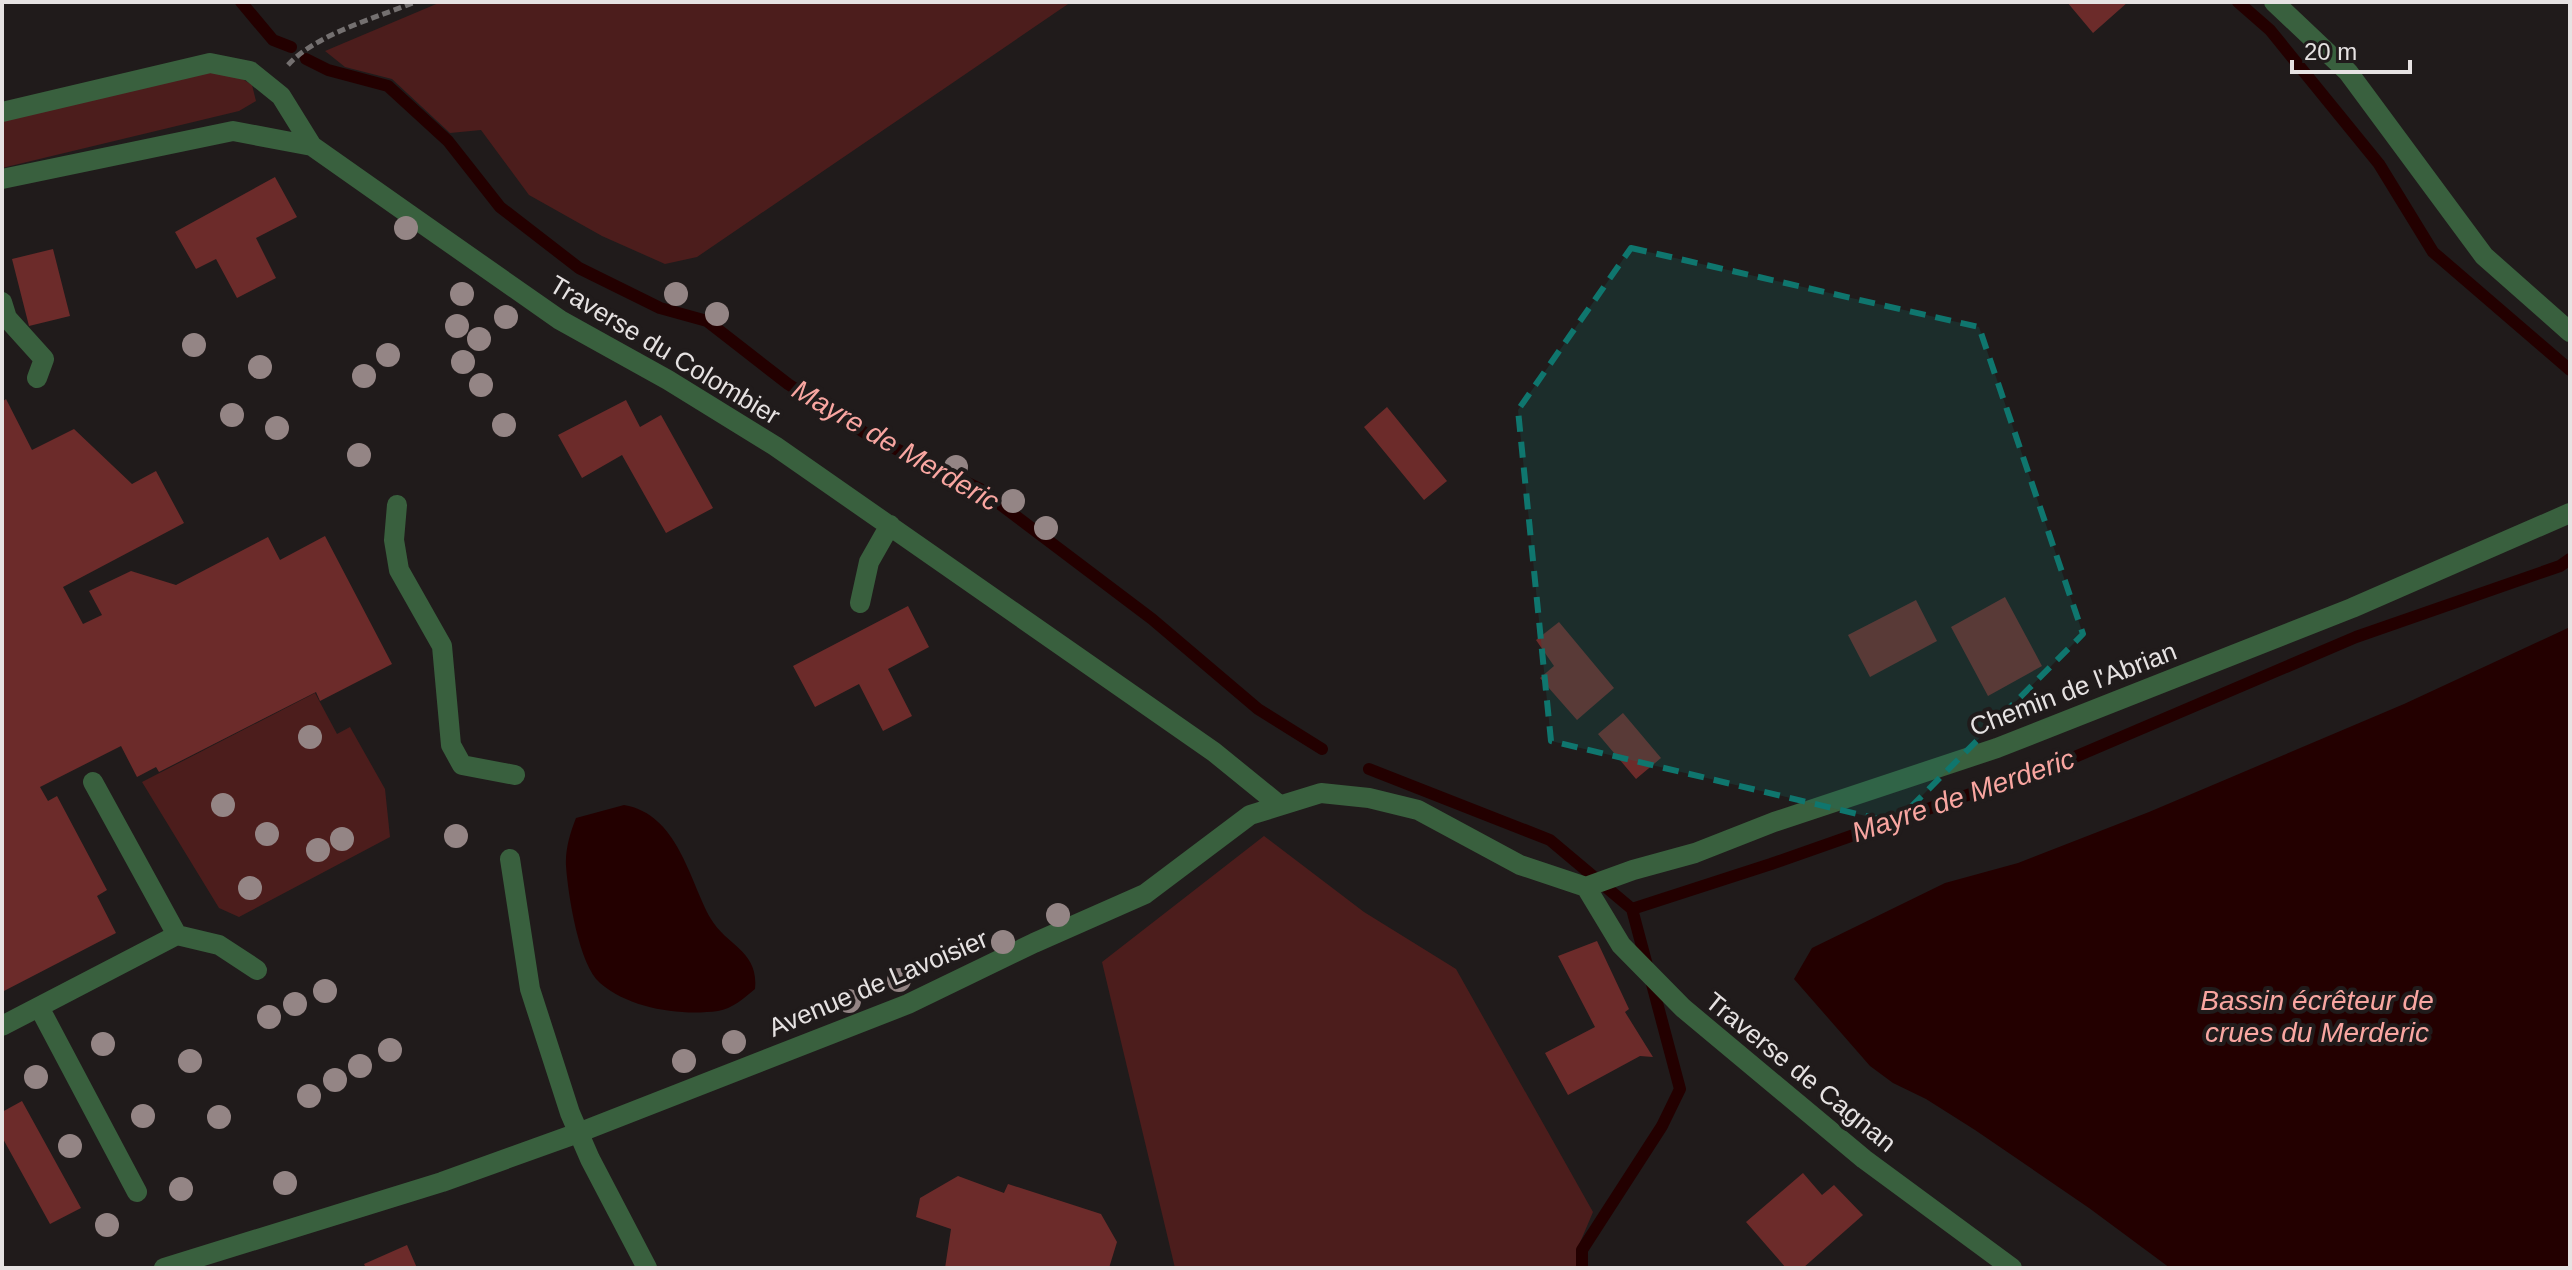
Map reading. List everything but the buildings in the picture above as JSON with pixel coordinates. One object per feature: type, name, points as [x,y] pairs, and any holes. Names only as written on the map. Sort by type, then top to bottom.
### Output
[{"type":"street","points":[[2274,2],[2348,72],[2484,256],[2570,332]]},
{"type":"street","name":"Traverse du Colombier","points":[[2,112],[210,63],[250,71],[281,96],[312,146],[560,320],[668,380],[775,446],[1214,752],[1278,804]]},
{"type":"street","points":[[2,179],[233,131],[312,146]]},
{"type":"street","points":[[2,302],[7,318],[44,359],[37,378]]},
{"type":"street","points":[[397,505],[394,540],[399,570],[442,646],[451,745],[462,765],[515,775]]},
{"type":"street","name":"Chemin de l'Abrian","points":[[1588,887],[1997,748],[2352,608],[2570,513]]},
{"type":"street","points":[[860,603],[869,562],[890,525]]},
{"type":"street","points":[[93,782],[177,935]]},
{"type":"street","name":"Avenue de Lavoisier","points":[[164,1268],[442,1182],[578,1133],[908,1004],[1145,894],[1250,815],[1278,804],[1321,793],[1369,798],[1418,810],[1520,865],[1588,887]]},
{"type":"street","points":[[510,859],[530,989],[578,1133],[647,1268]]},
{"type":"street","name":"Traverse de Cagnan","points":[[1588,887],[1621,945],[1683,1008],[1864,1159],[2012,1268]]},
{"type":"street","points":[[2,1026],[177,935],[219,945],[257,970]]},
{"type":"street","points":[[39,1007],[137,1192]]},
{"type":"path","points":[[269,86],[297,55],[337,33],[415,2]]},
{"type":"highlighted area","points":[[1631,248],[1979,327],[2083,634],[1895,823],[1551,741],[1518,410]]},
{"type":"shaded area","points":[[441,2],[1071,2],[697,257],[665,264],[602,236],[529,195],[481,130],[450,133],[392,79],[345,67],[325,51]]},
{"type":"shaded area","points":[[209,71],[241,78],[252,85],[256,101],[239,111],[2,168],[2,119]]},
{"type":"shaded area","points":[[315,693],[337,734],[350,727],[385,789],[390,837],[239,917],[219,908],[142,782]]},
{"type":"shaded area","points":[[1264,836],[1364,912],[1456,969],[1593,1212],[1576,1252],[1577,1268],[1175,1268],[1102,962]]},
{"type":"water","name":"Bassin écrêteur de crues du Merderic","points":[[2570,627],[2570,1268],[2170,1268],[1975,1130],[1926,1099],[1893,1083],[1870,1066],[1794,979],[1812,948],[1945,883],[2018,863],[2149,812],[2404,704]]},
{"type":"water","points":[[624,805],[642,811],[657,821],[669,835],[680,851],[711,919],[752,966],[755,989],[733,1006],[704,1012],[656,1009],[612,992],[593,974],[581,946],[572,911],[566,866],[567,848],[576,818]]},
{"type":"waterway","name":"Mayre de Merderic","points":[[241,2],[273,40],[291,47]]},
{"type":"waterway","points":[[2238,2],[2270,30],[2379,164],[2433,252],[2570,370]]},
{"type":"waterway","name":"Mayre de Merderic","points":[[306,59],[328,70],[388,86],[448,141],[500,207],[579,268],[660,308],[707,321],[788,384],[873,438],[980,489],[1152,619],[1258,709],[1322,749]]},
{"type":"waterway","name":"Mayre de Merderic","points":[[1632,909],[1771,864],[2070,759],[2356,637],[2560,566],[2570,559]]},
{"type":"waterway","name":"Mayre de Merderic","points":[[1369,769],[1550,840],[1632,909]]},
{"type":"waterway","points":[[1582,1268],[1582,1250],[1662,1126],[1680,1089],[1632,909]]}]
